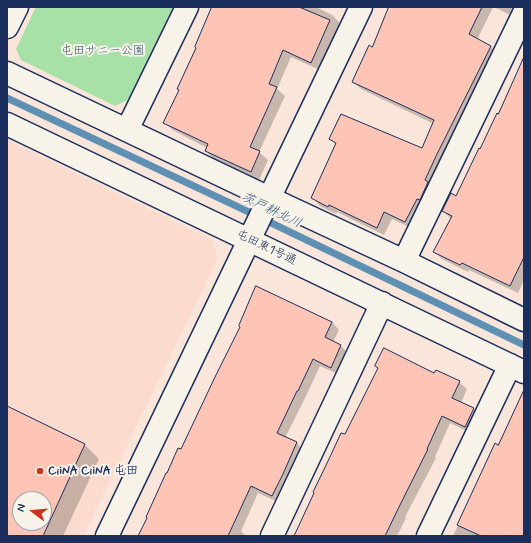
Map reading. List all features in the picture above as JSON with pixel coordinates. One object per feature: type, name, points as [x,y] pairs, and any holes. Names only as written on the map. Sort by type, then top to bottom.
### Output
[{"type":"street","points":[[7,27],[16,7]]},
{"type":"street","points":[[127,130],[187,7]]},
{"type":"street","points":[[107,536],[361,7]]},
{"type":"street","points":[[404,261],[524,13]]},
{"type":"street","points":[[7,72],[127,130],[266,203],[404,261],[524,320]]},
{"type":"street","name":"屯田東1号通","points":[[7,124],[251,234],[382,303],[517,368]]},
{"type":"street","points":[[272,536],[382,303]]},
{"type":"street","points":[[428,536],[517,368]]},
{"type":"shaded area","points":[[7,140],[211,239],[218,258],[83,536],[7,536]]},
{"type":"green space","name":"屯田サニー公園","points":[[36,7],[173,7],[128,100],[115,106],[21,60],[16,49]]},
{"type":"building","points":[[212,7],[299,7],[330,20],[311,63],[283,50],[269,84],[277,87],[250,147],[260,151],[251,172],[205,151],[208,144],[163,123],[179,90],[177,89],[196,48],[195,47]]},
{"type":"building","points":[[389,7],[482,7],[469,34],[491,46],[425,180],[428,182],[420,200],[417,199],[405,222],[384,212],[377,228],[311,198],[336,143],[329,139],[341,114],[422,148],[434,120],[352,82],[369,45],[372,47]]},
{"type":"building","points":[[524,57],[524,257],[510,286],[462,263],[460,265],[433,252],[452,216],[442,211],[451,193],[456,196],[497,113],[498,114]]},
{"type":"building","points":[[256,286],[332,322],[325,337],[341,345],[331,368],[313,359],[277,433],[297,442],[283,474],[272,496],[251,486],[228,536],[138,536],[178,448],[181,449],[240,327],[239,326]]},
{"type":"building","points":[[384,348],[434,373],[436,370],[460,381],[452,398],[474,408],[465,427],[442,416],[428,449],[385,536],[294,536],[341,433],[345,434],[378,368],[375,366]]},
{"type":"building","points":[[524,390],[524,536],[481,536],[457,525],[495,443],[498,445]]},
{"type":"building","name":"CiiNA CiiNA 屯田","points":[[7,406],[85,444],[52,516],[52,491],[12,491],[12,531],[45,531],[43,536],[7,536]]},
{"type":"waterway","name":"茨戸耕北川","points":[[7,98],[232,204],[524,345]]},
{"type":"place","name":"CiiNA CiiNA 屯田","points":[[40,471]]}]
